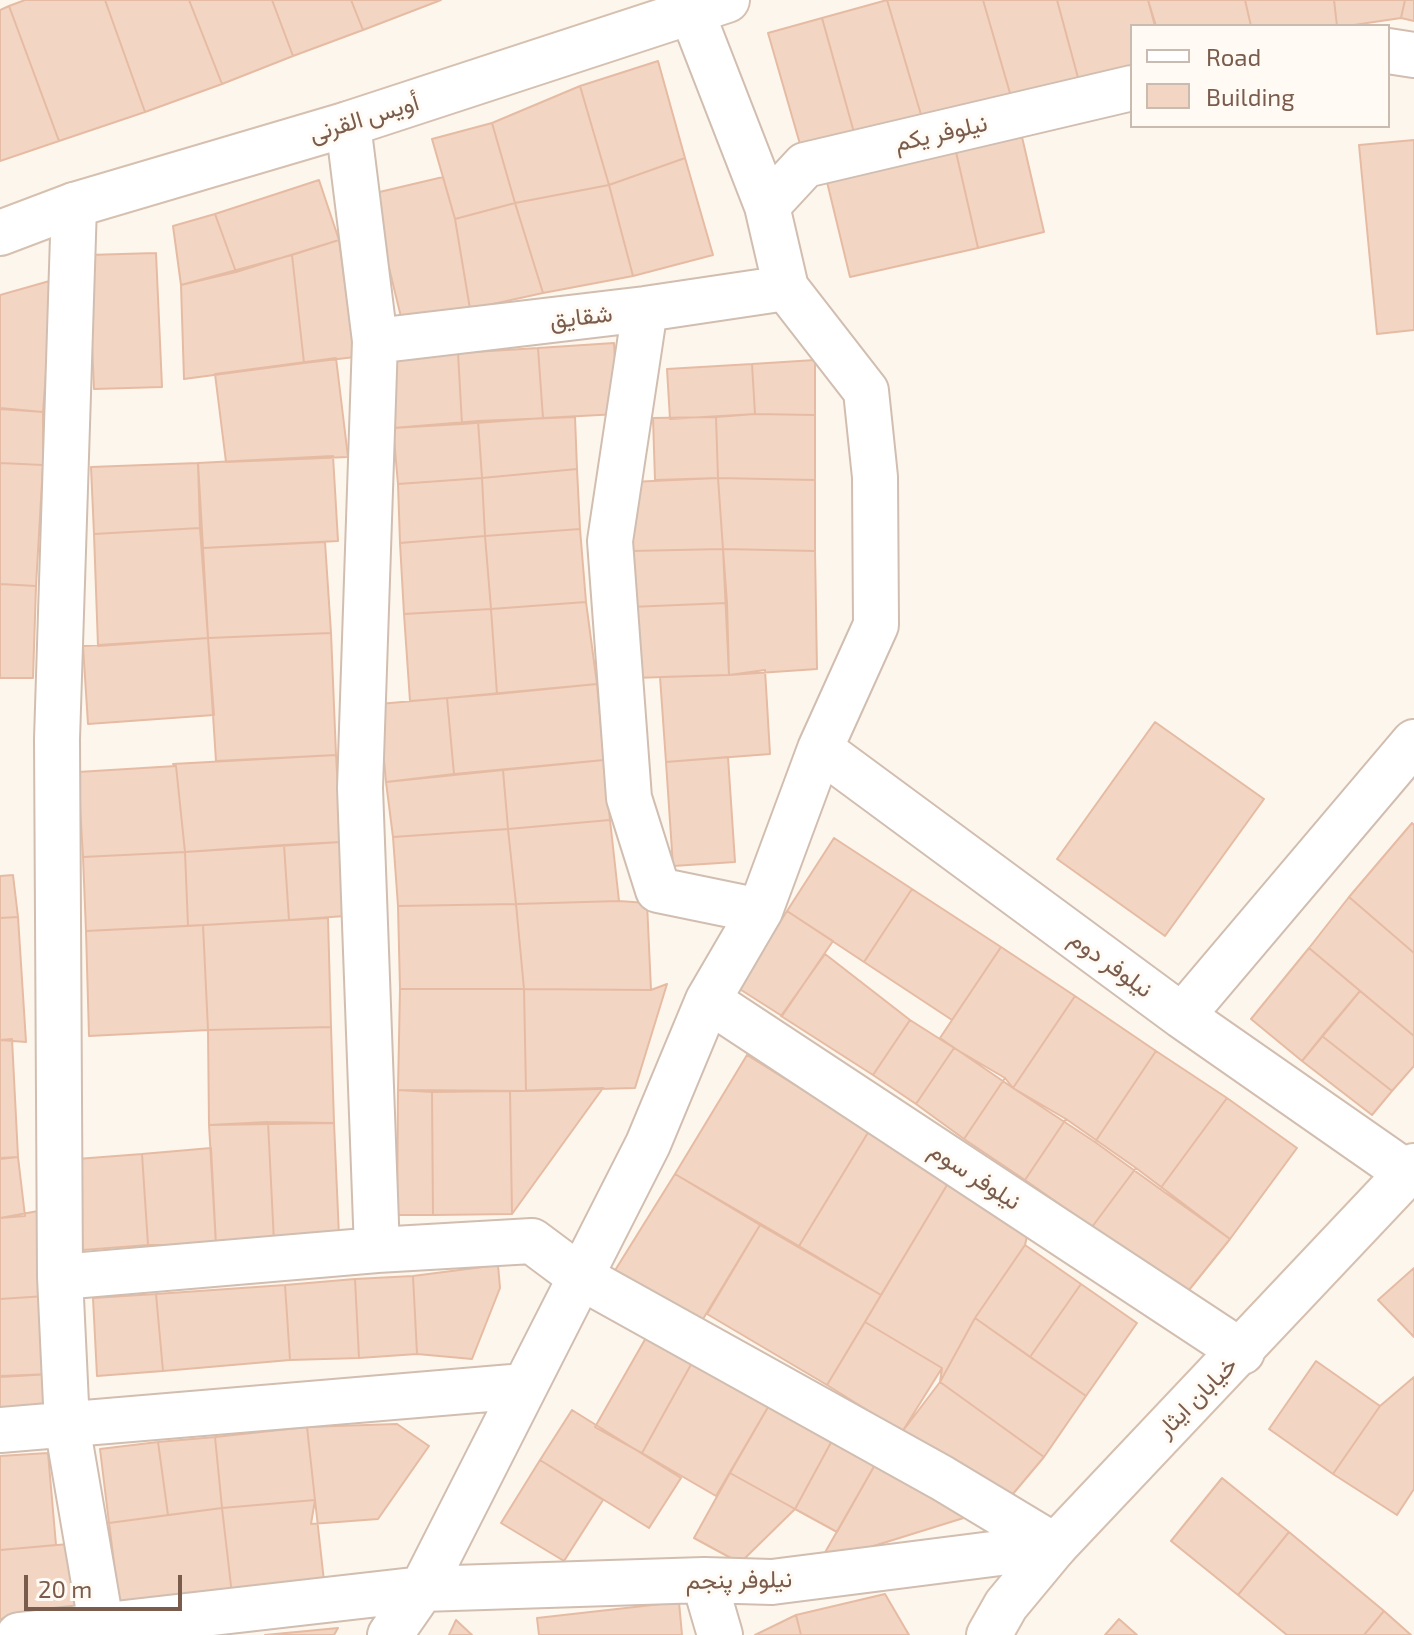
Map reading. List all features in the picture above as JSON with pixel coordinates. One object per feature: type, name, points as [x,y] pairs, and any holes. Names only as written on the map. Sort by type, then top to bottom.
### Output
[{"type":"street","name":"أویس القرنی","points":[[0,233],[74,205],[348,124],[702,4]]},
{"type":"street","points":[[390,1635],[422,1589],[648,1144],[708,1000],[760,911],[820,749],[876,625],[875,477],[866,391],[786,288],[767,206],[702,4]]},
{"type":"street","points":[[1390,51],[1414,55]]},
{"type":"street","name":"نیلوفر یکم","points":[[767,206],[805,165],[1130,88]]},
{"type":"street","points":[[348,124],[375,341],[360,788],[377,1250]]},
{"type":"street","points":[[74,205],[57,739],[60,1277],[67,1425],[102,1631]]},
{"type":"street","name":"شقایق","points":[[375,341],[645,309],[786,288]]},
{"type":"street","points":[[645,309],[610,541],[629,798],[658,890],[760,911]]},
{"type":"street","points":[[1182,1016],[1414,742]]},
{"type":"street","name":"نیلوفر دوم","points":[[820,749],[1182,1016],[1411,1169]]},
{"type":"street","name":"نیلوفر سوم","points":[[708,1000],[1242,1352]]},
{"type":"street","name":"خیابان ایثار","points":[[989,1635],[1006,1605],[1055,1546],[1187,1403],[1242,1352],[1411,1169]]},
{"type":"street","points":[[60,1277],[377,1250],[532,1241],[579,1276],[942,1478],[1055,1546]]},
{"type":"street","points":[[0,1430],[524,1386]]},
{"type":"street","name":"نیلوفر پنجم","points":[[19,1635],[102,1631],[422,1589],[704,1580],[772,1582],[1055,1546]]},
{"type":"street","points":[[704,1580],[720,1635]]},
{"type":"building","points":[[25,0],[105,0],[145,112],[59,141],[9,6]]},
{"type":"building","points":[[105,0],[189,0],[222,84],[145,112]]},
{"type":"building","points":[[189,0],[272,0],[293,56],[222,84]]},
{"type":"building","points":[[272,0],[351,0],[363,30],[293,56]]},
{"type":"building","points":[[351,0],[441,0],[363,30]]},
{"type":"building","points":[[887,0],[983,0],[1012,100],[922,118]]},
{"type":"building","points":[[887,0],[922,118],[855,136],[822,18]]},
{"type":"building","points":[[983,0],[1057,0],[1080,85],[1012,100]]},
{"type":"building","points":[[1057,0],[1148,0],[1155,24],[1130,24],[1130,71],[1080,85]]},
{"type":"building","points":[[1148,0],[1245,0],[1251,24],[1154,24]]},
{"type":"building","points":[[1245,0],[1334,0],[1337,24],[1251,24]]},
{"type":"building","points":[[1334,0],[1405,0],[1401,18],[1337,24]]},
{"type":"building","points":[[1405,0],[1414,0],[1414,21],[1401,18]]},
{"type":"building","points":[[9,6],[59,141],[0,161],[0,10]]},
{"type":"building","points":[[822,18],[855,136],[802,151],[768,33]]},
{"type":"building","points":[[658,61],[685,158],[609,185],[580,86]]},
{"type":"building","points":[[580,86],[609,185],[515,203],[492,123]]},
{"type":"building","points":[[492,123],[515,203],[455,219],[432,139]]},
{"type":"building","points":[[1022,137],[1044,232],[978,248],[956,152]]},
{"type":"building","points":[[1414,140],[1414,330],[1377,334],[1359,145]]},
{"type":"building","points":[[956,152],[978,248],[850,277],[827,182]]},
{"type":"building","points":[[685,158],[713,255],[633,276],[609,185]]},
{"type":"building","points":[[443,177],[455,219],[470,309],[402,321],[371,194]]},
{"type":"building","points":[[319,180],[339,240],[236,272],[215,214]]},
{"type":"building","points":[[609,185],[633,276],[543,293],[515,203]]},
{"type":"building","points":[[515,203],[543,293],[470,309],[455,219]]},
{"type":"building","points":[[215,214],[236,272],[181,285],[173,226]]},
{"type":"building","points":[[339,240],[355,357],[304,363],[292,255]]},
{"type":"building","points":[[156,253],[162,387],[94,389],[88,255]]},
{"type":"building","points":[[292,255],[304,363],[184,379],[181,285]]},
{"type":"building","points":[[53,280],[43,412],[0,409],[0,295]]},
{"type":"building","points":[[614,343],[618,414],[543,418],[538,348]]},
{"type":"building","points":[[538,348],[543,418],[462,424],[458,353]]},
{"type":"building","points":[[458,353],[462,424],[393,428],[389,357]]},
{"type":"building","points":[[336,358],[348,457],[226,462],[215,374]]},
{"type":"building","points":[[815,360],[815,415],[755,414],[752,364]]},
{"type":"building","points":[[752,364],[755,414],[670,419],[667,369]]},
{"type":"building","points":[[0,408],[43,412],[43,465],[0,463]]},
{"type":"building","points":[[815,415],[815,480],[718,478],[716,417]]},
{"type":"building","points":[[575,417],[577,469],[482,478],[478,421]]},
{"type":"building","points":[[716,417],[718,478],[655,480],[653,418]]},
{"type":"building","points":[[478,421],[482,478],[398,484],[393,428]]},
{"type":"building","points":[[333,456],[338,541],[203,548],[198,463]]},
{"type":"building","points":[[0,463],[43,465],[36,586],[0,584]]},
{"type":"building","points":[[198,463],[200,528],[94,534],[91,467]]},
{"type":"building","points":[[577,469],[580,529],[485,536],[482,478]]},
{"type":"building","points":[[482,478],[485,536],[400,543],[398,484]]},
{"type":"building","points":[[718,478],[815,480],[815,551],[723,549]]},
{"type":"building","points":[[718,478],[723,549],[631,551],[631,482]]},
{"type":"building","points":[[200,528],[208,638],[98,646],[94,534]]},
{"type":"building","points":[[580,529],[586,602],[491,609],[485,536]]},
{"type":"building","points":[[485,536],[491,609],[404,614],[400,543]]},
{"type":"building","points":[[325,542],[331,633],[208,638],[203,548]]},
{"type":"building","points":[[723,549],[815,551],[817,669],[729,675]]},
{"type":"building","points":[[723,549],[727,603],[630,607],[631,551]]},
{"type":"building","points":[[0,584],[36,586],[33,678],[0,678]]},
{"type":"building","points":[[586,602],[597,684],[497,694],[491,609]]},
{"type":"building","points":[[727,603],[729,675],[633,678],[630,607]]},
{"type":"building","points":[[491,609],[497,694],[410,701],[404,614]]},
{"type":"building","points":[[331,633],[336,755],[216,761],[208,638]]},
{"type":"building","points":[[208,638],[214,715],[88,724],[83,646]]},
{"type":"building","points":[[765,670],[770,754],[666,762],[660,677],[729,675]]},
{"type":"building","points":[[597,684],[604,760],[454,774],[447,698]]},
{"type":"building","points":[[447,698],[454,774],[386,782],[379,704]]},
{"type":"building","points":[[1155,722],[1264,799],[1165,936],[1057,859]]},
{"type":"building","points":[[336,755],[341,842],[185,852],[176,766],[173,764]]},
{"type":"building","points":[[728,757],[735,862],[673,866],[666,762]]},
{"type":"building","points":[[604,760],[610,820],[508,829],[503,770]]},
{"type":"building","points":[[176,766],[185,852],[83,857],[78,772]]},
{"type":"building","points":[[503,770],[508,829],[393,837],[386,782]]},
{"type":"building","points":[[610,820],[619,901],[516,904],[508,829]]},
{"type":"building","points":[[1412,823],[1414,825],[1414,953],[1349,897]]},
{"type":"building","points":[[508,829],[516,904],[398,906],[393,837]]},
{"type":"building","points":[[834,838],[912,889],[864,962],[787,911]]},
{"type":"building","points":[[341,842],[345,916],[289,920],[284,845]]},
{"type":"building","points":[[284,845],[289,920],[188,926],[185,852]]},
{"type":"building","points":[[185,852],[188,926],[86,931],[83,857]]},
{"type":"building","points":[[13,875],[18,917],[0,918],[0,876]]},
{"type":"building","points":[[912,889],[1001,947],[952,1020],[864,962]]},
{"type":"building","points":[[1349,897],[1414,953],[1414,1036],[1309,948]]},
{"type":"building","points":[[647,903],[651,990],[524,989],[516,904]]},
{"type":"building","points":[[516,904],[524,989],[400,989],[398,906]]},
{"type":"building","points":[[787,911],[833,941],[782,1016],[738,988]]},
{"type":"building","points":[[18,917],[26,1042],[0,1040],[0,918]]},
{"type":"building","points":[[328,918],[331,1027],[208,1030],[203,925]]},
{"type":"building","points":[[203,925],[208,1030],[89,1036],[86,931]]},
{"type":"building","points":[[1001,947],[1075,996],[1013,1088],[940,1038]]},
{"type":"building","points":[[1309,948],[1360,991],[1302,1061],[1251,1019]]},
{"type":"building","points":[[825,954],[910,1020],[873,1075],[781,1016]]},
{"type":"building","points":[[667,984],[635,1088],[526,1091],[524,989],[651,990]]},
{"type":"building","points":[[400,989],[524,989],[526,1091],[398,1090]]},
{"type":"building","points":[[1360,991],[1414,1036],[1414,1066],[1392,1091],[1322,1036]]},
{"type":"building","points":[[1075,996],[1156,1051],[1095,1142],[1013,1088]]},
{"type":"building","points":[[910,1020],[954,1048],[916,1104],[873,1075]]},
{"type":"building","points":[[331,1027],[334,1123],[209,1125],[208,1030]]},
{"type":"building","points":[[1322,1036],[1392,1091],[1372,1115],[1302,1061]]},
{"type":"building","points":[[12,1039],[18,1157],[0,1158],[0,1040]]},
{"type":"building","points":[[954,1048],[1005,1078],[964,1139],[916,1104]]},
{"type":"building","points":[[1156,1051],[1227,1098],[1160,1189],[1095,1142]]},
{"type":"building","points":[[747,1055],[869,1131],[799,1246],[675,1174]]},
{"type":"building","points":[[1005,1078],[1013,1088],[1066,1119],[1025,1180],[964,1139]]},
{"type":"building","points":[[603,1088],[512,1214],[510,1091]]},
{"type":"building","points":[[398,1090],[432,1092],[433,1215],[397,1215]]},
{"type":"building","points":[[510,1091],[512,1214],[433,1215],[432,1092]]},
{"type":"building","points":[[1227,1098],[1297,1148],[1230,1239],[1160,1189]]},
{"type":"building","points":[[1066,1119],[1136,1168],[1092,1227],[1025,1180]]},
{"type":"building","points":[[268,1122],[334,1123],[339,1236],[274,1242]]},
{"type":"building","points":[[268,1122],[274,1242],[216,1245],[209,1125]]},
{"type":"building","points":[[869,1131],[950,1180],[881,1295],[799,1246]]},
{"type":"building","points":[[211,1148],[216,1245],[148,1245],[142,1154]]},
{"type":"building","points":[[142,1154],[148,1245],[83,1250],[77,1159]]},
{"type":"building","points":[[18,1157],[25,1216],[0,1218],[0,1159]]},
{"type":"building","points":[[1136,1168],[1230,1239],[1185,1295],[1092,1227]]},
{"type":"building","points":[[675,1174],[760,1225],[700,1324],[614,1272]]},
{"type":"building","points":[[950,1180],[1029,1228],[1025,1245],[975,1318],[940,1382],[942,1368],[865,1322]]},
{"type":"building","points":[[38,1211],[46,1296],[0,1299],[0,1218]]},
{"type":"building","points":[[760,1225],[881,1295],[827,1385],[707,1314]]},
{"type":"building","points":[[1025,1245],[1081,1284],[1030,1357],[975,1318]]},
{"type":"building","points":[[498,1265],[500,1288],[472,1359],[417,1354],[413,1276]]},
{"type":"building","points":[[1414,1268],[1414,1337],[1378,1300]]},
{"type":"building","points":[[413,1276],[417,1354],[359,1358],[355,1279]]},
{"type":"building","points":[[355,1279],[359,1358],[290,1360],[285,1285]]},
{"type":"building","points":[[1081,1284],[1137,1323],[1086,1396],[1030,1357]]},
{"type":"building","points":[[285,1285],[290,1360],[163,1371],[156,1294]]},
{"type":"building","points":[[156,1294],[163,1371],[97,1376],[93,1298]]},
{"type":"building","points":[[46,1296],[51,1374],[0,1377],[0,1299]]},
{"type":"building","points":[[975,1318],[1086,1396],[1044,1457],[940,1382]]},
{"type":"building","points":[[865,1322],[942,1368],[902,1432],[827,1385]]},
{"type":"building","points":[[647,1336],[693,1361],[642,1453],[595,1427]]},
{"type":"building","points":[[693,1361],[771,1402],[716,1496],[642,1453]]},
{"type":"building","points":[[1316,1361],[1380,1406],[1333,1474],[1269,1429]]},
{"type":"building","points":[[51,1374],[51,1405],[0,1409],[0,1376]]},
{"type":"building","points":[[1414,1377],[1414,1489],[1397,1515],[1333,1474],[1380,1406]]},
{"type":"building","points":[[940,1382],[1044,1457],[1007,1501],[902,1432]]},
{"type":"building","points":[[771,1402],[834,1437],[795,1509],[730,1473]]},
{"type":"building","points":[[572,1410],[681,1478],[649,1528],[540,1460]]},
{"type":"building","points":[[397,1424],[429,1446],[378,1519],[311,1524],[315,1500],[307,1427]]},
{"type":"building","points":[[307,1427],[315,1500],[222,1508],[215,1437]]},
{"type":"building","points":[[215,1437],[222,1508],[168,1515],[158,1442]]},
{"type":"building","points":[[834,1437],[876,1463],[837,1532],[795,1509]]},
{"type":"building","points":[[158,1442],[168,1515],[109,1523],[100,1449]]},
{"type":"building","points":[[48,1453],[56,1545],[0,1550],[0,1456]]},
{"type":"building","points":[[540,1460],[603,1500],[564,1561],[501,1523]]},
{"type":"building","points":[[876,1463],[970,1516],[819,1563]]},
{"type":"building","points":[[730,1473],[795,1509],[740,1563],[694,1538]]},
{"type":"building","points":[[1222,1478],[1289,1532],[1238,1595],[1171,1541]]},
{"type":"building","points":[[315,1500],[325,1590],[233,1603],[222,1508]]},
{"type":"building","points":[[222,1508],[233,1603],[121,1618],[109,1523]]},
{"type":"building","points":[[1289,1532],[1384,1611],[1364,1635],[1287,1635],[1238,1595]]},
{"type":"building","points":[[69,1544],[76,1612],[0,1619],[0,1550]]},
{"type":"building","points":[[885,1594],[909,1635],[801,1635],[796,1615]]},
{"type":"building","points":[[679,1602],[682,1635],[539,1635],[537,1618]]},
{"type":"building","points":[[1384,1611],[1411,1635],[1364,1635]]},
{"type":"building","points":[[796,1615],[801,1635],[755,1635]]},
{"type":"building","points":[[1119,1619],[1137,1635],[1105,1635]]},
{"type":"building","points":[[456,1620],[472,1635],[449,1635]]},
{"type":"building","points":[[338,1628],[334,1635],[265,1635]]}]
